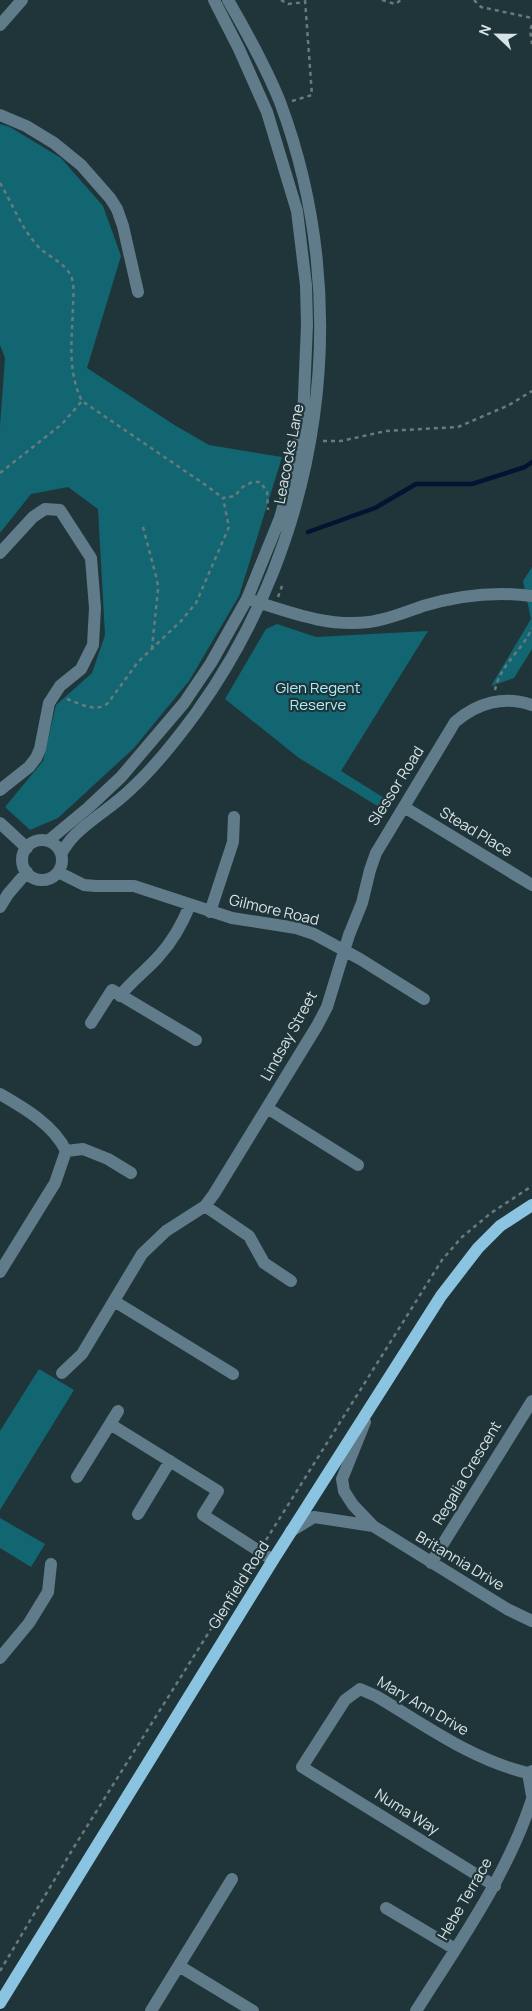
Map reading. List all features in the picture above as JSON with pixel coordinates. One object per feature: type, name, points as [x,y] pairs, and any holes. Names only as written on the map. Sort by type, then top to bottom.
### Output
[{"type":"main road","name":"Glenfield Road","points":[[0,2003],[291,1531],[441,1296],[478,1248],[500,1226],[532,1205]]},
{"type":"street","points":[[1,22],[22,0]]},
{"type":"street","name":"Leacocks Lane","points":[[48,841],[89,807],[154,740],[184,702],[211,663],[247,599],[280,518],[295,462],[302,419],[307,325],[306,285],[297,210],[270,120],[239,49],[214,0]]},
{"type":"street","name":"Leacocks Lane","points":[[61,854],[74,836],[131,789],[163,755],[195,714],[224,672],[261,603],[297,503],[311,440],[319,376],[321,323],[317,261],[301,171],[280,105],[251,41],[228,0]]},
{"type":"street","points":[[0,115],[26,126],[54,144],[80,165],[110,198],[117,209],[123,226],[138,292]]},
{"type":"street","points":[[0,553],[33,517],[45,509],[60,510],[91,558],[95,608],[93,645],[81,669],[60,686],[54,694],[46,714],[40,749],[36,758],[29,767],[0,790]]},
{"type":"street","points":[[247,599],[316,620],[340,623],[369,622],[449,599],[504,593],[532,596]]},
{"type":"street","name":"Slessor Road","points":[[344,949],[362,903],[376,853],[455,722],[468,711],[493,701],[521,701],[532,705]]},
{"type":"street","name":"Stead Place","points":[[404,807],[532,885]]},
{"type":"street","points":[[210,912],[233,842],[234,816]]},
{"type":"street","points":[[0,823],[27,848]]},
{"type":"street","points":[[48,841],[56,846],[61,854],[62,863],[58,872],[44,880],[34,878],[27,872],[22,859],[27,848],[34,842],[48,841]]},
{"type":"street","points":[[0,906],[27,872]]},
{"type":"street","name":"Gilmore Road","points":[[58,872],[84,884],[96,886],[134,886],[232,918],[296,928],[314,934],[344,949],[424,999]]},
{"type":"street","points":[[120,996],[142,971],[160,955],[184,920],[190,905]]},
{"type":"street","name":"Lindsay Street","points":[[62,1373],[82,1354],[142,1254],[166,1231],[205,1206],[267,1108],[327,1007],[344,949]]},
{"type":"street","points":[[91,1023],[112,990],[196,1040]]},
{"type":"street","points":[[0,1094],[24,1108],[52,1131],[62,1142],[66,1151],[55,1183],[0,1272]]},
{"type":"street","points":[[267,1108],[358,1165]]},
{"type":"street","points":[[66,1151],[83,1149],[108,1159],[131,1173]]},
{"type":"street","points":[[205,1206],[249,1236],[264,1263],[291,1281]]},
{"type":"street","points":[[114,1301],[234,1374]]},
{"type":"street","name":"Britannia Drive","points":[[378,1393],[348,1461],[342,1479],[344,1492],[372,1526],[508,1609],[532,1621]]},
{"type":"street","name":"Regalia Crescent","points":[[431,1563],[528,1404],[532,1401]]},
{"type":"street","points":[[77,1477],[118,1411]]},
{"type":"street","points":[[110,1424],[218,1491],[203,1515],[273,1560]]},
{"type":"street","points":[[138,1514],[170,1461]]},
{"type":"street","name":"Britannia Drive","points":[[291,1531],[314,1517],[372,1526]]},
{"type":"street","points":[[0,1658],[29,1622],[48,1592],[51,1564]]},
{"type":"street","name":"Mary Ann Drive","points":[[302,1766],[345,1700],[360,1690],[376,1696],[472,1753],[508,1768],[530,1772]]},
{"type":"street","name":"Numa Way","points":[[302,1766],[494,1886]]},
{"type":"street","name":"Hebe Terrace","points":[[416,2011],[494,1886],[524,1822],[532,1797],[530,1772]]},
{"type":"street","points":[[151,2011],[232,1879]]},
{"type":"street","points":[[386,1908],[455,1950]]},
{"type":"street","points":[[178,1966],[253,2011]]},
{"type":"path","points":[[280,105],[312,95],[306,1],[288,4],[282,0]]},
{"type":"path","points":[[382,0],[395,4],[401,0]]},
{"type":"path","points":[[474,0],[481,7],[532,18]]},
{"type":"path","points":[[532,25],[530,30],[532,44]]},
{"type":"path","points":[[0,183],[34,242],[42,251],[63,265],[72,277],[74,294],[71,360],[74,386],[82,401],[200,480],[223,498],[229,527],[196,603],[138,662],[102,708],[95,708],[54,694]]},
{"type":"path","points":[[311,440],[334,442],[386,431],[458,427],[509,405],[532,391]]},
{"type":"path","points":[[0,473],[62,424],[82,401]]},
{"type":"path","points":[[223,498],[235,496],[241,488],[252,482],[260,482],[267,490],[268,513],[271,515]]},
{"type":"path","points":[[143,527],[158,580],[152,649]]},
{"type":"path","points":[[493,701],[500,673],[525,643],[532,628]]},
{"type":"green space","points":[[0,124],[10,127],[61,158],[103,206],[121,256],[87,368],[176,426],[209,445],[282,457],[239,596],[189,681],[134,748],[58,818],[30,830],[5,807],[43,761],[56,705],[92,673],[105,635],[98,509],[68,487],[31,494],[0,533],[0,426],[5,358],[0,345]]},
{"type":"green space","points":[[532,567],[532,649],[514,678],[491,686],[531,619],[523,581]]},
{"type":"green space","name":"Glen Regent Reserve","points":[[277,624],[316,637],[428,631],[341,771],[389,801],[384,810],[299,758],[225,699],[266,629]]},
{"type":"green space","points":[[39,1369],[74,1390],[0,1510],[0,1431]]},
{"type":"green space","points":[[0,1518],[45,1544],[31,1567],[0,1548]]},
{"type":"waterway","points":[[308,532],[375,508],[416,484],[472,484],[525,467],[532,462]]}]
